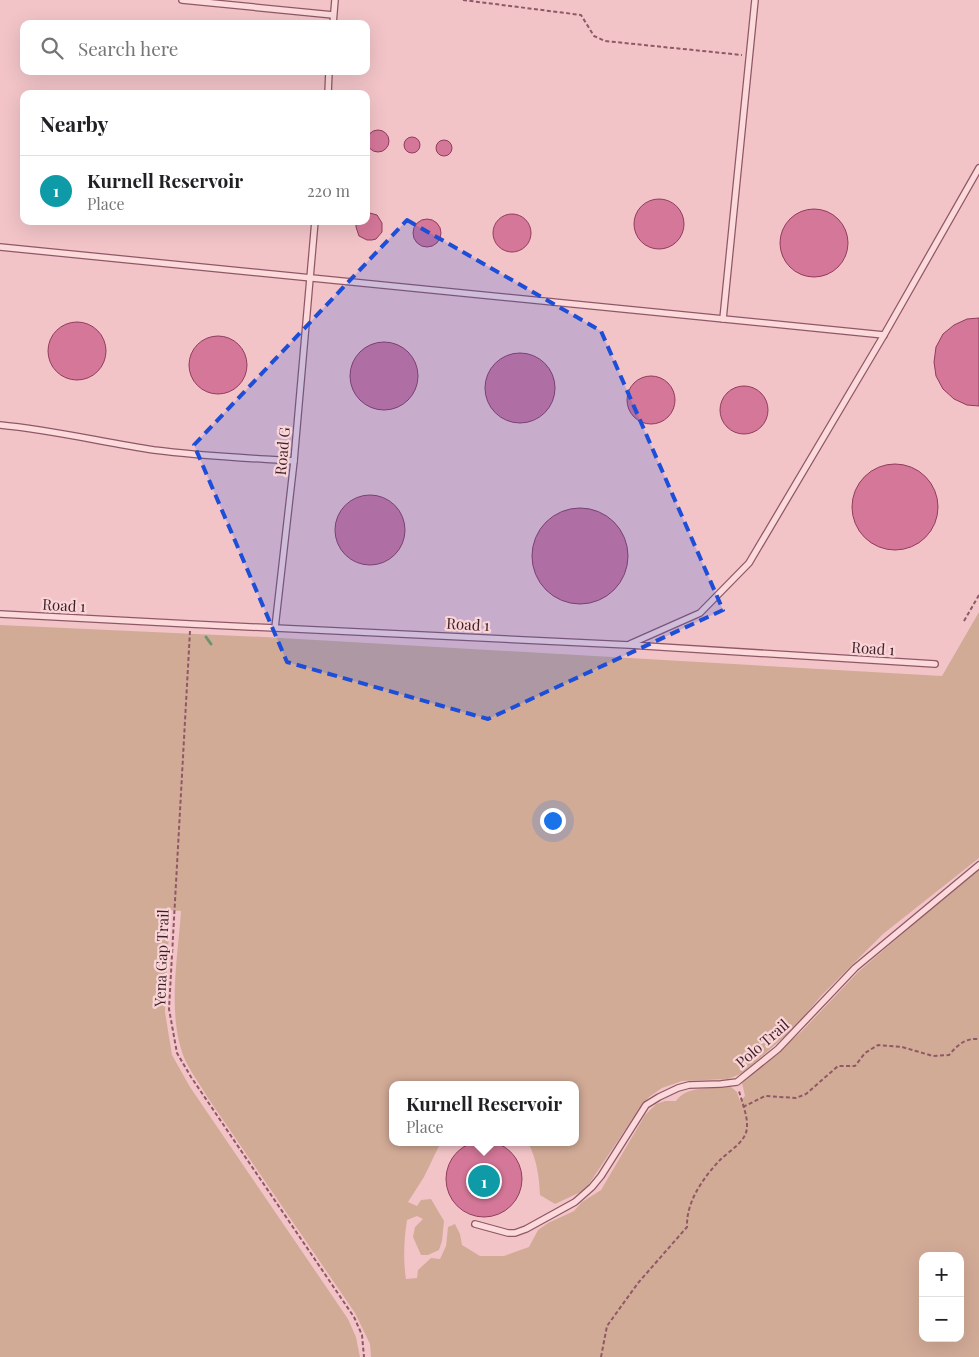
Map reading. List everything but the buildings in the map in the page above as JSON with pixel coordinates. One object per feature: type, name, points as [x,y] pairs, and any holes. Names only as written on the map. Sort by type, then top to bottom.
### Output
[{"type":"lane","points":[[182,0],[333,15]]},
{"type":"lane","points":[[333,20],[335,0]]},
{"type":"lane","points":[[723,319],[755,0]]},
{"type":"lane","points":[[328,90],[329,75]]},
{"type":"lane","points":[[629,645],[700,613],[749,563],[884,335],[979,168]]},
{"type":"lane","name":"Road G","points":[[274,628],[294,461],[314,225]]},
{"type":"lane","points":[[0,247],[884,335]]},
{"type":"lane","points":[[0,425],[32,428],[156,450],[233,458],[294,461]]},
{"type":"lane","name":"Road 1","points":[[0,614],[629,645],[935,664]]},
{"type":"lane","name":"Polo Trail","points":[[737,1082],[778,1049],[854,968],[979,865]]},
{"type":"lane","points":[[475,1224],[508,1233],[515,1233],[550,1217],[592,1188],[612,1162],[646,1105],[652,1100],[689,1085],[737,1082]]},
{"type":"path","points":[[463,0],[581,15],[594,36],[605,41],[749,56]]},
{"type":"path","points":[[964,621],[979,595]]},
{"type":"path","name":"Yena Gap Trail","points":[[190,624],[169,1009],[177,1053],[191,1077],[354,1317],[362,1335],[364,1357]]},
{"type":"path","points":[[743,1107],[764,1096],[796,1098],[806,1094],[838,1066],[854,1066],[865,1053],[878,1045],[902,1047],[932,1056],[949,1055],[961,1042],[972,1038],[979,1039]]},
{"type":"path","name":"Polo Trail","points":[[601,1357],[607,1326],[638,1283],[687,1227],[686,1216],[690,1202],[704,1180],[720,1160],[742,1141],[748,1126],[737,1082]]},
{"type":"highlighted area","points":[[407,220],[601,331],[723,610],[488,719],[287,662],[194,445]]},
{"type":"shaded area","points":[[979,612],[979,858],[883,934],[821,996],[794,1028],[743,1073],[728,1079],[682,1081],[662,1088],[649,1097],[585,1190],[555,1204],[540,1195],[537,1168],[530,1146],[579,1146],[579,1081],[389,1081],[389,1146],[439,1146],[424,1177],[408,1202],[417,1206],[421,1200],[431,1199],[444,1221],[442,1241],[439,1250],[428,1255],[421,1255],[413,1237],[415,1227],[423,1219],[417,1216],[407,1220],[404,1250],[406,1279],[417,1278],[418,1270],[431,1258],[440,1259],[446,1246],[448,1227],[455,1224],[460,1234],[462,1245],[480,1256],[504,1256],[529,1247],[538,1230],[548,1223],[574,1211],[582,1202],[601,1190],[645,1115],[656,1104],[665,1101],[676,1101],[687,1092],[694,1090],[731,1087],[737,1092],[740,1101],[745,1096],[742,1083],[802,1031],[858,972],[979,868],[979,1357],[371,1357],[370,1344],[355,1313],[208,1098],[186,1062],[176,1027],[175,1007],[181,911],[170,910],[165,1012],[172,1055],[190,1087],[348,1319],[356,1337],[360,1357],[0,1357],[0,625],[264,637],[942,676]]},
{"type":"waterway","points":[[206,637],[211,644]]},
{"type":"place","name":"Kurnell Reservoir","points":[[484,1181]]}]
